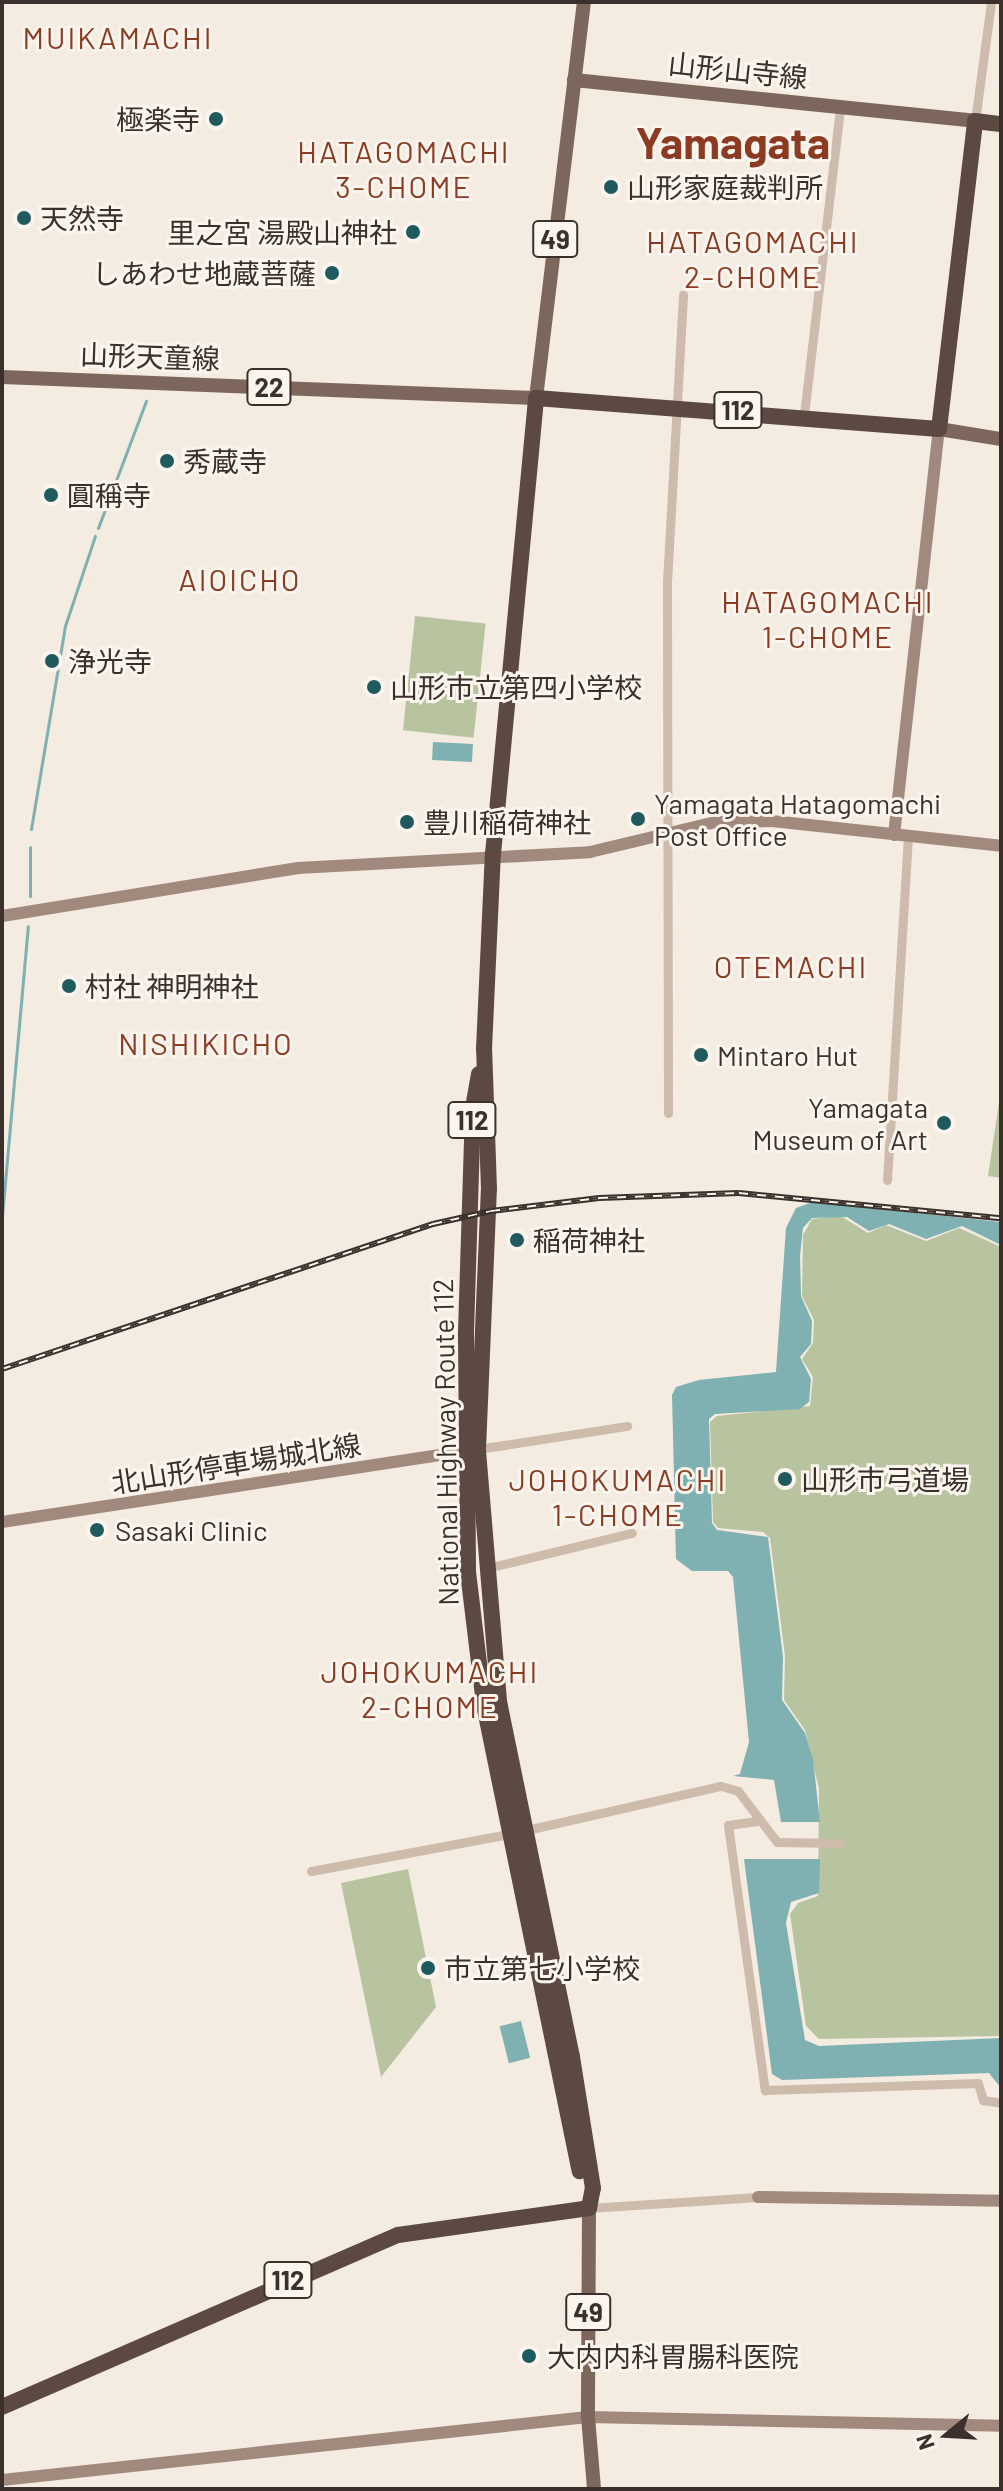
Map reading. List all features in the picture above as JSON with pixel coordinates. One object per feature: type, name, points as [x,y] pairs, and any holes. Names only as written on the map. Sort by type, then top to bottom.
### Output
[{"type":"highway","points":[[939,429],[975,121],[1001,124]]},
{"type":"highway","name":"112","points":[[536,398],[804,415],[939,429]]},
{"type":"highway","name":"National Highway Route 112","points":[[536,398],[493,854],[484,1049],[489,1189],[472,1450],[468,1572],[484,1705],[572,2057],[593,2188],[589,2208]]},
{"type":"highway","name":"National Highway Route 112","points":[[484,1049],[473,1109],[469,1231],[472,1450],[516,1832]]},
{"type":"highway","name":"112","points":[[2,2407],[398,2235],[589,2208]]},
{"type":"main road","points":[[574,80],[584,2]]},
{"type":"main road","name":"山形山寺線","points":[[574,80],[975,121]]},
{"type":"main road","name":"49","points":[[536,398],[574,80]]},
{"type":"main road","name":"山形天童線","points":[[2,377],[536,398]]},
{"type":"main road","points":[[939,429],[1001,439]]},
{"type":"main road","name":"49","points":[[585,2489],[589,2208]]},
{"type":"main road","name":"49","points":[[588,2417],[594,2489]]},
{"type":"street","points":[[975,121],[991,2]]},
{"type":"street","points":[[804,415],[840,107]]},
{"type":"street","points":[[668,1113],[667,582],[683,294]]},
{"type":"street","points":[[894,835],[939,429]]},
{"type":"street","points":[[2,916],[298,868],[493,854],[590,852],[666,834],[744,821],[1001,846]]},
{"type":"street","points":[[887,1180],[908,837]]},
{"type":"street","points":[[472,1450],[627,1426]]},
{"type":"street","name":"北山形停車場城北線","points":[[2,1522],[472,1450]]},
{"type":"street","points":[[484,1569],[632,1533]]},
{"type":"street","points":[[311,1871],[516,1832],[721,1786],[738,1791],[757,1821],[777,1842],[841,1843]]},
{"type":"street","points":[[757,1821],[728,1825],[765,2090],[978,2083],[983,2100],[1001,2103]]},
{"type":"street","points":[[589,2208],[758,2197],[1001,2201]]},
{"type":"street","points":[[2,2480],[588,2417],[1001,2426]]},
{"type":"green space","points":[[415,616],[486,623],[474,738],[403,730]]},
{"type":"green space","points":[[1001,1089],[1001,1178],[988,1176]]},
{"type":"green space","points":[[841,1216],[868,1233],[886,1225],[926,1241],[959,1228],[1001,1247],[1001,2036],[819,2039],[806,2026],[790,1914],[798,1903],[818,1896],[819,1789],[805,1730],[784,1700],[785,1656],[770,1538],[763,1532],[718,1528],[713,1522],[710,1422],[717,1416],[810,1406],[813,1377],[802,1359],[813,1343],[814,1320],[802,1296],[803,1235],[812,1219]]},
{"type":"green space","points":[[408,1869],[436,2007],[381,2077],[341,1883]]},
{"type":"water","points":[[433,742],[473,744],[472,762],[432,760]]},
{"type":"water","points":[[813,1202],[1001,1222],[1001,1245],[962,1226],[926,1239],[889,1224],[869,1231],[847,1217],[812,1218],[803,1228],[800,1256],[801,1296],[812,1321],[811,1344],[800,1357],[811,1379],[809,1402],[800,1409],[715,1414],[709,1419],[712,1523],[717,1530],[768,1537],[783,1657],[782,1700],[805,1733],[813,1759],[820,1822],[781,1822],[774,1780],[733,1776],[740,1774],[749,1742],[733,1577],[728,1571],[692,1571],[676,1559],[672,1395],[676,1387],[699,1380],[776,1372],[786,1228],[796,1208]]},
{"type":"water","points":[[744,1859],[820,1859],[819,1893],[791,1902],[786,1923],[805,2040],[819,2046],[1001,2038],[1001,2088],[989,2073],[782,2080],[772,2074]]},
{"type":"water","points":[[521,2021],[530,2058],[509,2063],[500,2026]]},
{"type":"waterway","points":[[98,528],[146,401]]},
{"type":"waterway","points":[[31,829],[65,626],[95,536]]},
{"type":"waterway","points":[[30,847],[30,896]]},
{"type":"waterway","points":[[2,1216],[28,926]]},
{"type":"railway","points":[[2,1369],[433,1224],[491,1211],[599,1198],[739,1193],[1001,1218]]},
{"type":"place","name":"極楽寺","points":[[216,119]]},
{"type":"place","name":"山形家庭裁判所","points":[[611,187]]},
{"type":"place","name":"天然寺","points":[[24,218]]},
{"type":"place","name":"里之宮 湯殿山神社","points":[[413,232]]},
{"type":"place","name":"しあわせ地蔵菩薩","points":[[332,273]]},
{"type":"place","name":"秀蔵寺","points":[[167,461]]},
{"type":"place","name":"圓稱寺","points":[[51,495]]},
{"type":"place","name":"浄光寺","points":[[52,661]]},
{"type":"place","name":"山形市立第四小学校","points":[[374,687]]},
{"type":"place","name":"Yamagata Hatagomachi Post Office","points":[[638,819]]},
{"type":"place","name":"豊川稲荷神社","points":[[407,822]]},
{"type":"place","name":"村社 神明神社","points":[[69,986]]},
{"type":"place","name":"Mintaro Hut","points":[[701,1055]]},
{"type":"place","name":"Yamagata Museum of Art","points":[[944,1123]]},
{"type":"place","name":"稲荷神社","points":[[517,1240]]},
{"type":"place","name":"山形市弓道場","points":[[785,1479]]},
{"type":"place","name":"Sasaki Clinic","points":[[97,1530]]},
{"type":"place","name":"市立第七小学校","points":[[428,1968]]},
{"type":"place","name":"大内内科胃腸科医院","points":[[529,2356]]},
{"type":"district","name":"MUIKAMACHI","points":[[118,37]]},
{"type":"district","name":"Yamagata","points":[[733,142]]},
{"type":"district","name":"HATAGOMACHI 3-CHOME","points":[[404,168]]},
{"type":"district","name":"HATAGOMACHI 2-CHOME","points":[[753,258]]},
{"type":"district","name":"AIOICHO","points":[[240,579]]},
{"type":"district","name":"HATAGOMACHI 1-CHOME","points":[[828,618]]},
{"type":"district","name":"OTEMACHI","points":[[791,966]]},
{"type":"district","name":"NISHIKICHO","points":[[206,1043]]},
{"type":"district","name":"JOHOKUMACHI 1-CHOME","points":[[618,1496]]},
{"type":"district","name":"JOHOKUMACHI 2-CHOME","points":[[430,1688]]}]
